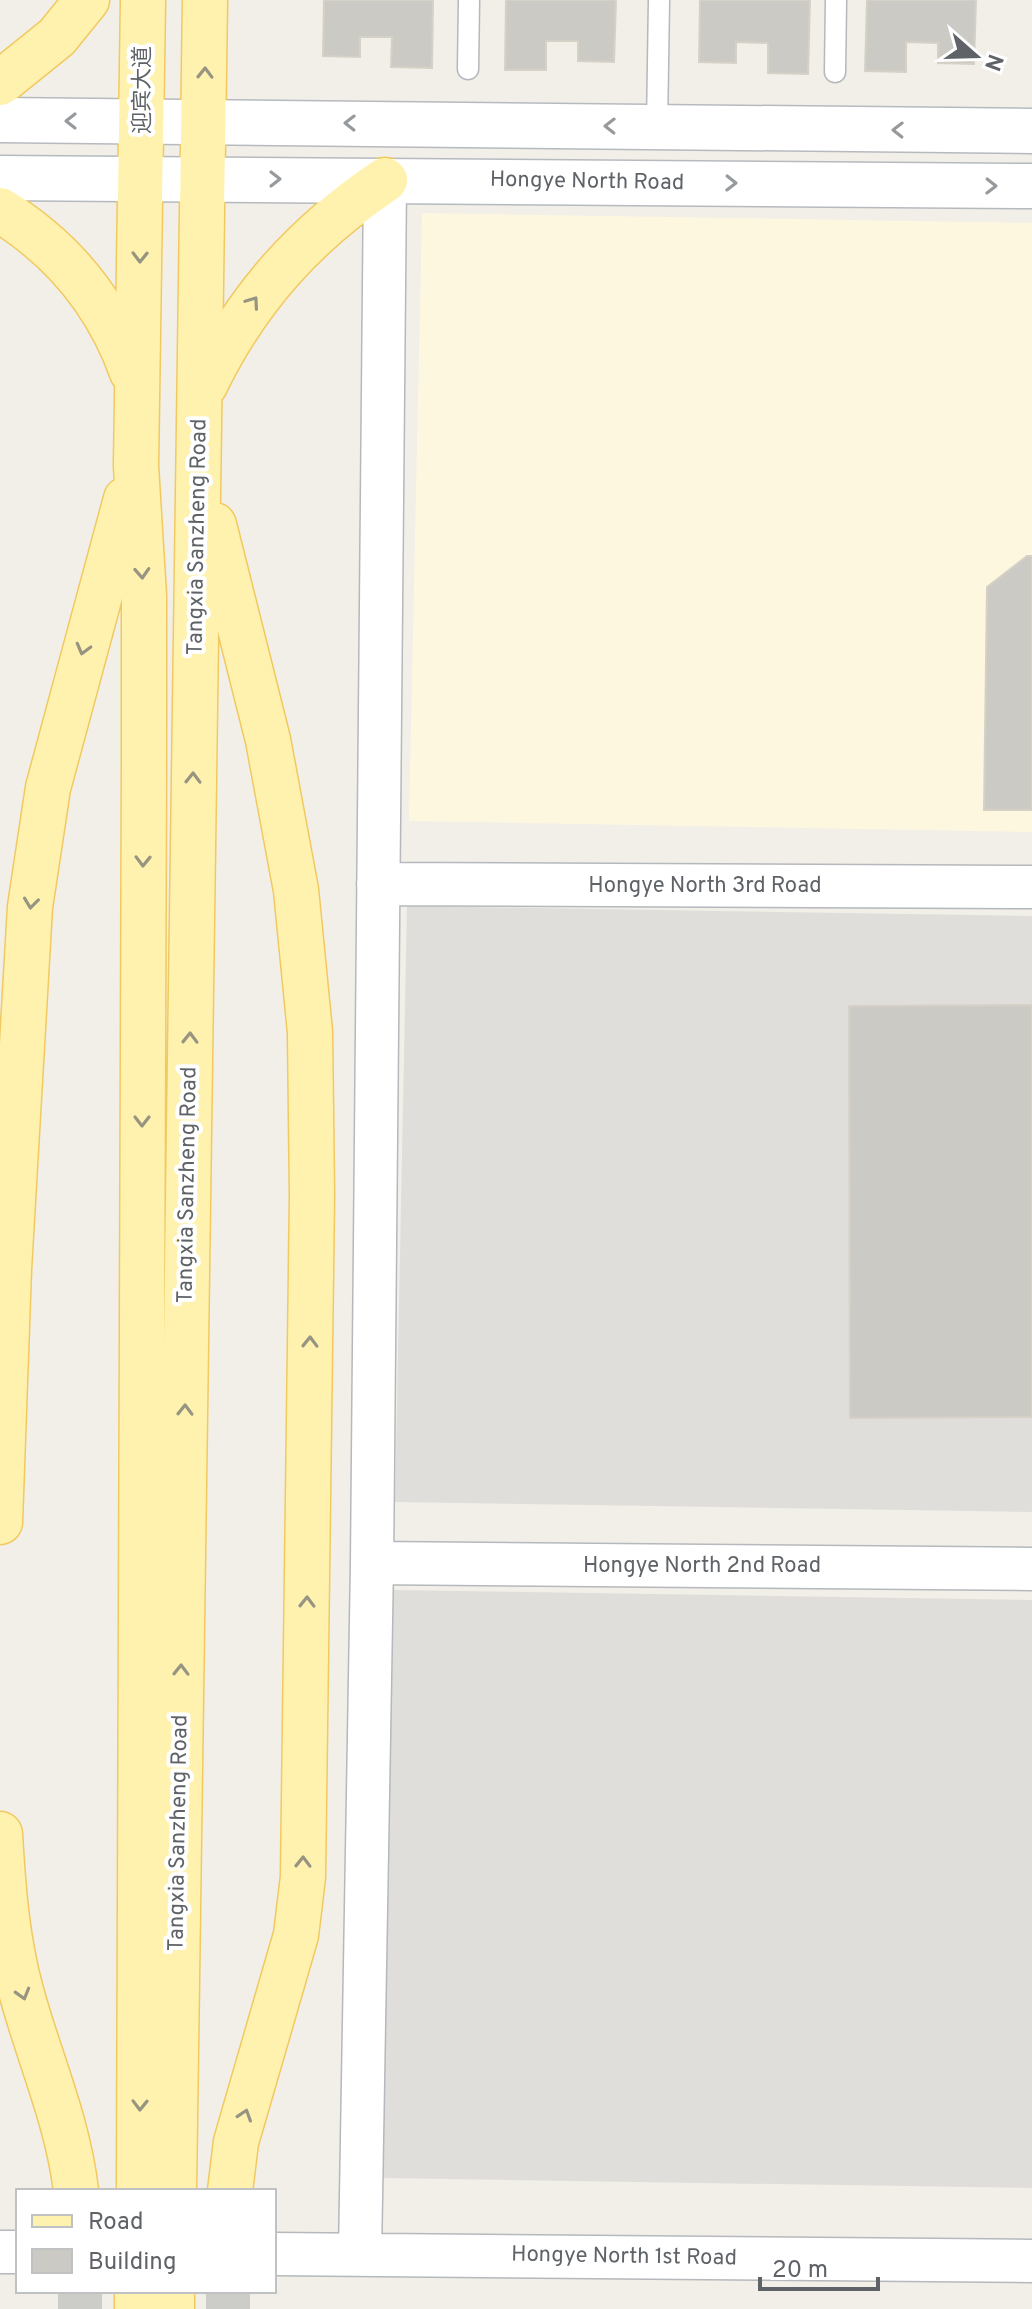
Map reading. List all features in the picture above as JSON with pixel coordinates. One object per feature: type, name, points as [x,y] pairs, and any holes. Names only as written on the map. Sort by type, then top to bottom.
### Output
[{"type":"main road","points":[[0,83],[57,37],[87,0]]},
{"type":"main road","name":"迎宾大道","points":[[141,180],[143,0]]},
{"type":"main road","points":[[205,0],[205,179]]},
{"type":"main road","points":[[0,120],[1032,131]]},
{"type":"main road","name":"Hongye North Road","points":[[0,178],[1032,186]]},
{"type":"main road","name":"Tangxia Sanzheng Road","points":[[139,2189],[159,2027],[205,179]]},
{"type":"main road","name":"Tangxia Sanzheng Road","points":[[141,180],[136,466],[144,596],[159,2027],[174,2189]]},
{"type":"main road","points":[[201,394],[239,322],[271,278],[318,228],[385,180]]},
{"type":"main road","points":[[0,210],[56,251],[83,280],[106,313],[137,387]]},
{"type":"main road","points":[[0,1522],[9,1254],[30,907],[48,788],[136,466]]},
{"type":"main road","points":[[200,470],[268,740],[296,890],[310,1032],[312,1195],[303,1877],[296,1935],[236,2142],[230,2189]]},
{"type":"main road","points":[[0,1834],[5,1906],[21,1991],[59,2105],[76,2189]]},
{"type":"street","points":[[360,2254],[372,1563],[385,180]]},
{"type":"street","name":"Hongye North 3rd Road","points":[[378,884],[1032,887]]},
{"type":"street","name":"Hongye North 2nd Road","points":[[372,1563],[1032,1569]]},
{"type":"street","name":"Hongye North 1st Road","points":[[276,2254],[1032,2261]]},
{"type":"lane","points":[[468,69],[469,0]]},
{"type":"lane","points":[[657,127],[659,0]]},
{"type":"lane","points":[[835,72],[836,0]]},
{"type":"shaded area","points":[[422,213],[1032,223],[1032,832],[409,821]]},
{"type":"shaded area","points":[[407,906],[1032,916],[1032,1512],[395,1502]]},
{"type":"shaded area","points":[[393,1590],[1032,1600],[1032,2188],[382,2178]]},
{"type":"building","points":[[324,0],[433,0],[432,68],[391,67],[392,37],[360,37],[360,57],[323,56]]},
{"type":"building","points":[[506,0],[616,0],[614,62],[578,61],[578,41],[546,41],[546,70],[505,70]]},
{"type":"building","points":[[700,0],[810,0],[808,74],[768,73],[768,43],[736,42],[736,63],[699,62]]},
{"type":"building","points":[[867,0],[976,0],[974,64],[938,63],[938,43],[906,42],[906,72],[865,71]]},
{"type":"building","points":[[1027,556],[1032,556],[1032,810],[984,810],[987,587]]},
{"type":"building","points":[[1032,1005],[1032,1417],[850,1418],[849,1006]]},
{"type":"tunnel","points":[[80,2293],[80,2309]]},
{"type":"tunnel","points":[[228,2293],[228,2309]]}]
